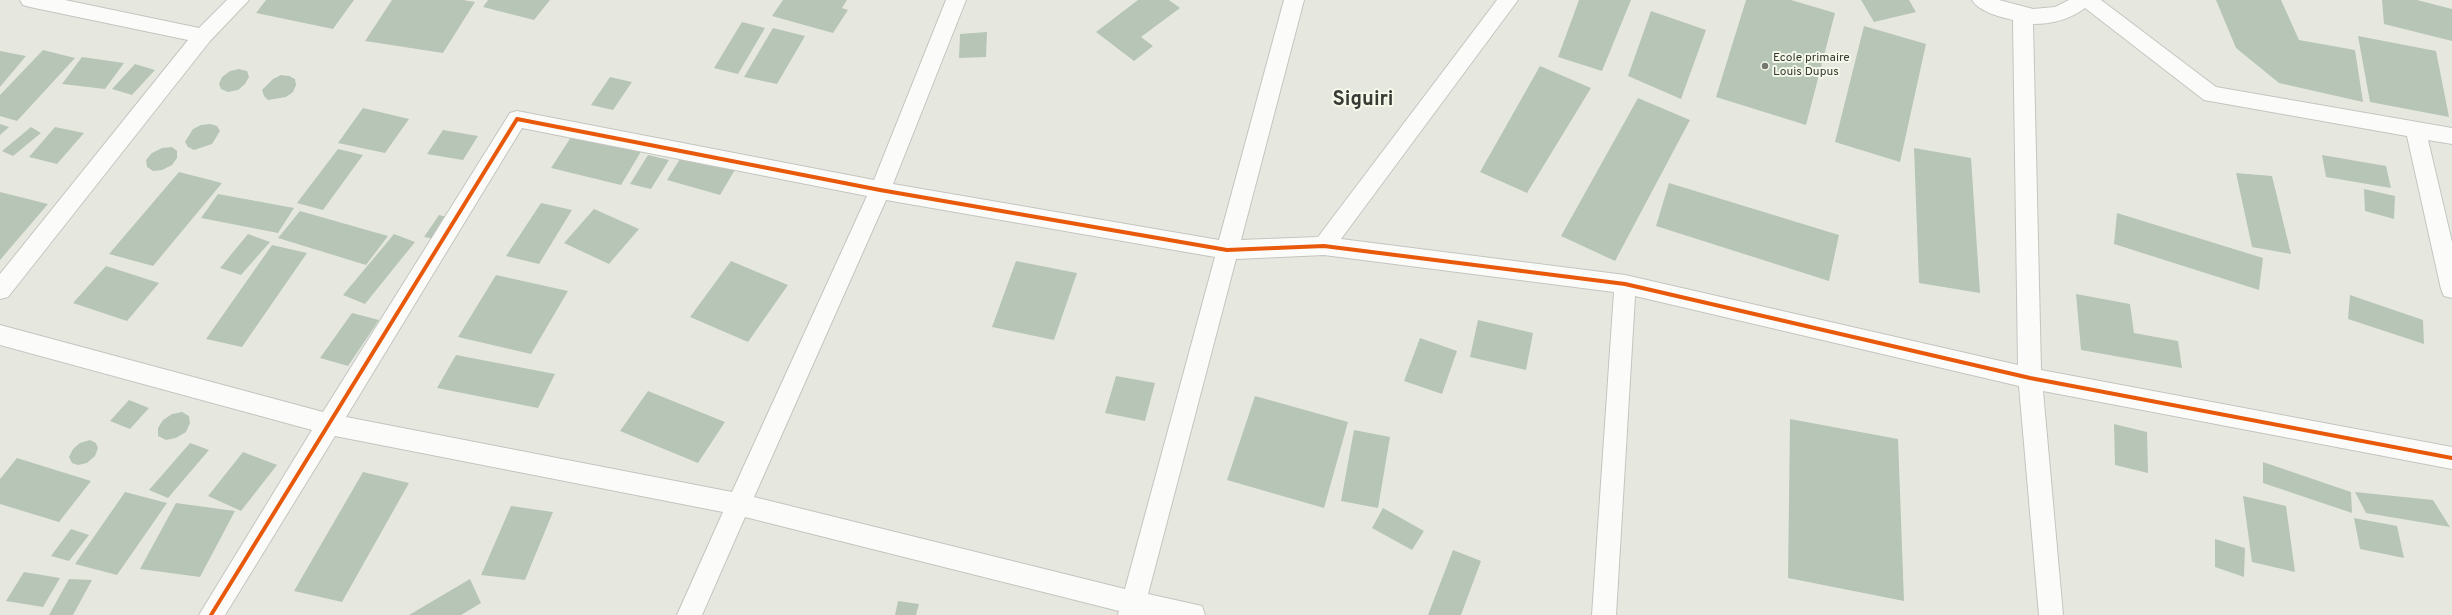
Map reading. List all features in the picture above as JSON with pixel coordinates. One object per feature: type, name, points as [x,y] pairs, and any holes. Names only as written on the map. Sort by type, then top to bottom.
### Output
[{"type":"street","points":[[30,0],[203,36]]},
{"type":"street","points":[[0,290],[203,36],[239,0]]},
{"type":"street","points":[[690,615],[880,190],[956,0]]},
{"type":"street","points":[[1132,609],[1294,0]]},
{"type":"street","points":[[1324,246],[1508,0]]},
{"type":"street","points":[[1982,0],[1998,9],[2023,16],[2043,17],[2060,14],[2074,7],[2082,0]]},
{"type":"street","points":[[2088,0],[2211,94],[2452,136]]},
{"type":"street","points":[[2023,16],[2030,378],[2051,615]]},
{"type":"street","points":[[211,615],[517,119],[880,190],[1227,250],[1324,246],[1625,284],[2030,378],[2452,458]]},
{"type":"street","points":[[2416,130],[2452,289]]},
{"type":"street","points":[[1604,615],[1625,284]]},
{"type":"street","points":[[0,335],[329,424],[739,504],[1132,609],[1193,615]]},
{"type":"building","points":[[266,0],[354,0],[333,29],[256,13]]},
{"type":"building","points":[[392,0],[463,0],[475,2],[443,53],[365,41]]},
{"type":"building","points":[[488,0],[550,0],[534,20],[483,7]]},
{"type":"building","points":[[783,0],[847,0],[842,8],[848,10],[833,33],[772,16]]},
{"type":"building","points":[[1138,0],[1169,0],[1180,8],[1141,37],[1153,46],[1134,61],[1096,32]]},
{"type":"building","points":[[1579,0],[1631,0],[1602,71],[1558,57]]},
{"type":"building","points":[[1746,0],[1791,0],[1835,13],[1806,125],[1716,97]]},
{"type":"building","points":[[1861,0],[1909,0],[1916,12],[1874,22]]},
{"type":"building","points":[[2216,0],[2281,0],[2299,40],[2355,50],[2363,102],[2279,83],[2236,48]]},
{"type":"building","points":[[2382,0],[2417,0],[2452,9],[2452,41],[2384,24]]},
{"type":"building","points":[[1651,11],[1706,30],[1681,99],[1628,76]]},
{"type":"building","points":[[742,22],[765,28],[738,74],[714,68]]},
{"type":"building","points":[[1864,26],[1926,44],[1900,162],[1835,142]]},
{"type":"building","points":[[773,28],[805,36],[777,84],[744,77]]},
{"type":"building","points":[[987,32],[986,57],[959,58],[960,34]]},
{"type":"building","points":[[2358,36],[2436,51],[2449,117],[2370,102]]},
{"type":"building","points":[[43,50],[75,58],[17,121],[0,116],[0,95]]},
{"type":"building","points":[[0,51],[26,56],[0,87]]},
{"type":"building","points":[[82,57],[124,63],[105,89],[62,84]]},
{"type":"building","points":[[135,64],[155,70],[132,95],[112,89]]},
{"type":"building","points":[[1540,66],[1591,88],[1527,193],[1480,172]]},
{"type":"building","points":[[239,69],[247,71],[249,77],[245,84],[238,90],[228,92],[221,89],[219,84],[222,77],[230,71]]},
{"type":"building","points":[[281,75],[289,76],[295,79],[296,85],[293,92],[286,97],[268,100],[264,96],[262,90],[273,79]]},
{"type":"building","points":[[610,77],[632,82],[613,110],[591,105]]},
{"type":"building","points":[[1638,98],[1690,120],[1615,261],[1561,236]]},
{"type":"building","points":[[363,108],[409,119],[385,153],[338,143]]},
{"type":"building","points":[[0,124],[9,127],[0,135]]},
{"type":"building","points":[[210,124],[217,126],[220,131],[212,144],[194,150],[188,147],[185,142],[193,129],[201,125]]},
{"type":"building","points":[[31,127],[41,133],[13,156],[2,151]]},
{"type":"building","points":[[55,127],[84,133],[57,164],[29,157]]},
{"type":"building","points":[[443,130],[478,136],[463,160],[427,154]]},
{"type":"building","points":[[573,134],[642,150],[621,185],[551,168]]},
{"type":"building","points":[[172,147],[177,151],[177,158],[172,165],[162,170],[153,171],[147,167],[146,160],[152,153],[162,148]]},
{"type":"building","points":[[1914,148],[1971,158],[1980,293],[1919,283]]},
{"type":"building","points":[[338,149],[363,155],[323,210],[297,203]]},
{"type":"building","points":[[683,154],[736,168],[720,195],[667,180]]},
{"type":"building","points":[[648,155],[669,160],[651,189],[630,184]]},
{"type":"building","points":[[2322,155],[2386,166],[2391,188],[2326,177]]},
{"type":"building","points":[[179,172],[222,183],[153,266],[109,254]]},
{"type":"building","points":[[2236,173],[2272,176],[2291,254],[2252,247]]},
{"type":"building","points":[[1669,183],[1839,235],[1829,281],[1656,226]]},
{"type":"building","points":[[2364,189],[2395,196],[2394,219],[2365,211]]},
{"type":"building","points":[[0,192],[48,204],[0,260]]},
{"type":"building","points":[[218,194],[294,208],[278,233],[201,218]]},
{"type":"building","points":[[541,203],[572,210],[539,264],[506,256]]},
{"type":"building","points":[[594,209],[639,229],[609,264],[564,243]]},
{"type":"building","points":[[300,211],[388,236],[366,265],[278,238]]},
{"type":"building","points":[[2117,213],[2263,258],[2259,290],[2114,244]]},
{"type":"building","points":[[439,215],[452,218],[437,239],[424,237]]},
{"type":"building","points":[[248,234],[270,242],[241,275],[220,268]]},
{"type":"building","points":[[394,234],[415,242],[365,304],[343,295]]},
{"type":"building","points":[[272,245],[307,253],[242,347],[206,339]]},
{"type":"building","points":[[731,261],[788,285],[748,342],[690,317]]},
{"type":"building","points":[[1016,261],[1077,273],[1054,340],[992,327]]},
{"type":"building","points":[[106,266],[159,283],[127,321],[73,303]]},
{"type":"building","points":[[496,275],[568,291],[531,354],[458,337]]},
{"type":"building","points":[[2076,294],[2130,304],[2134,333],[2178,341],[2182,368],[2081,350]]},
{"type":"building","points":[[2350,295],[2423,320],[2424,344],[2348,319]]},
{"type":"building","points":[[352,313],[379,320],[348,366],[320,358]]},
{"type":"building","points":[[1478,320],[1533,333],[1526,370],[1470,357]]},
{"type":"building","points":[[1420,338],[1457,351],[1442,394],[1404,381]]},
{"type":"building","points":[[456,355],[555,374],[538,408],[437,388]]},
{"type":"building","points":[[1116,376],[1155,383],[1145,421],[1105,413]]},
{"type":"building","points":[[648,391],[725,422],[698,463],[620,431]]},
{"type":"building","points":[[1255,396],[1348,422],[1324,508],[1227,480]]},
{"type":"building","points":[[129,400],[149,408],[130,429],[110,421]]},
{"type":"building","points":[[182,412],[189,416],[190,423],[186,432],[176,438],[166,440],[158,436],[158,428],[163,420],[172,414]]},
{"type":"building","points":[[1790,419],[1898,439],[1904,601],[1788,578]]},
{"type":"building","points":[[2114,424],[2147,432],[2148,473],[2115,465]]},
{"type":"building","points":[[1354,430],[1390,437],[1378,508],[1341,501]]},
{"type":"building","points":[[90,440],[96,443],[98,448],[95,456],[87,463],[78,465],[72,463],[69,457],[73,449],[80,443]]},
{"type":"building","points":[[190,443],[209,450],[168,498],[149,490]]},
{"type":"building","points":[[243,452],[277,465],[241,511],[208,496]]},
{"type":"building","points":[[17,458],[91,481],[59,522],[0,504],[0,479]]},
{"type":"building","points":[[2263,462],[2351,492],[2352,513],[2263,483]]},
{"type":"building","points":[[363,472],[409,483],[342,602],[294,591]]},
{"type":"building","points":[[125,492],[167,503],[117,575],[75,564]]},
{"type":"building","points":[[2355,492],[2433,500],[2450,527],[2366,513]]},
{"type":"building","points":[[2243,496],[2286,506],[2295,572],[2252,562]]},
{"type":"building","points":[[176,503],[235,511],[200,577],[140,569]]},
{"type":"building","points":[[511,506],[553,512],[525,580],[481,575]]},
{"type":"building","points":[[1383,508],[1424,531],[1412,550],[1372,528]]},
{"type":"building","points":[[2354,518],[2397,526],[2404,558],[2360,549]]},
{"type":"building","points":[[71,529],[89,535],[69,561],[51,556]]},
{"type":"building","points":[[2215,539],[2245,548],[2244,577],[2215,567]]},
{"type":"building","points":[[1453,550],[1481,561],[1461,615],[1428,615]]},
{"type":"building","points":[[24,572],[60,578],[43,607],[6,601]]},
{"type":"building","points":[[69,579],[92,580],[73,615],[49,615]]},
{"type":"building","points":[[470,579],[481,603],[461,615],[409,615]]},
{"type":"building","points":[[898,601],[919,604],[916,615],[895,615]]},
{"type":"cycle path","points":[[211,615],[517,119],[880,190],[1227,250],[1324,246],[1625,284],[2030,378],[2452,458]]},
{"type":"place","name":"Ecole primaire Louis Dupus","points":[[1765,66]]},
{"type":"district","name":"Siguiri","points":[[1363,101]]}]
